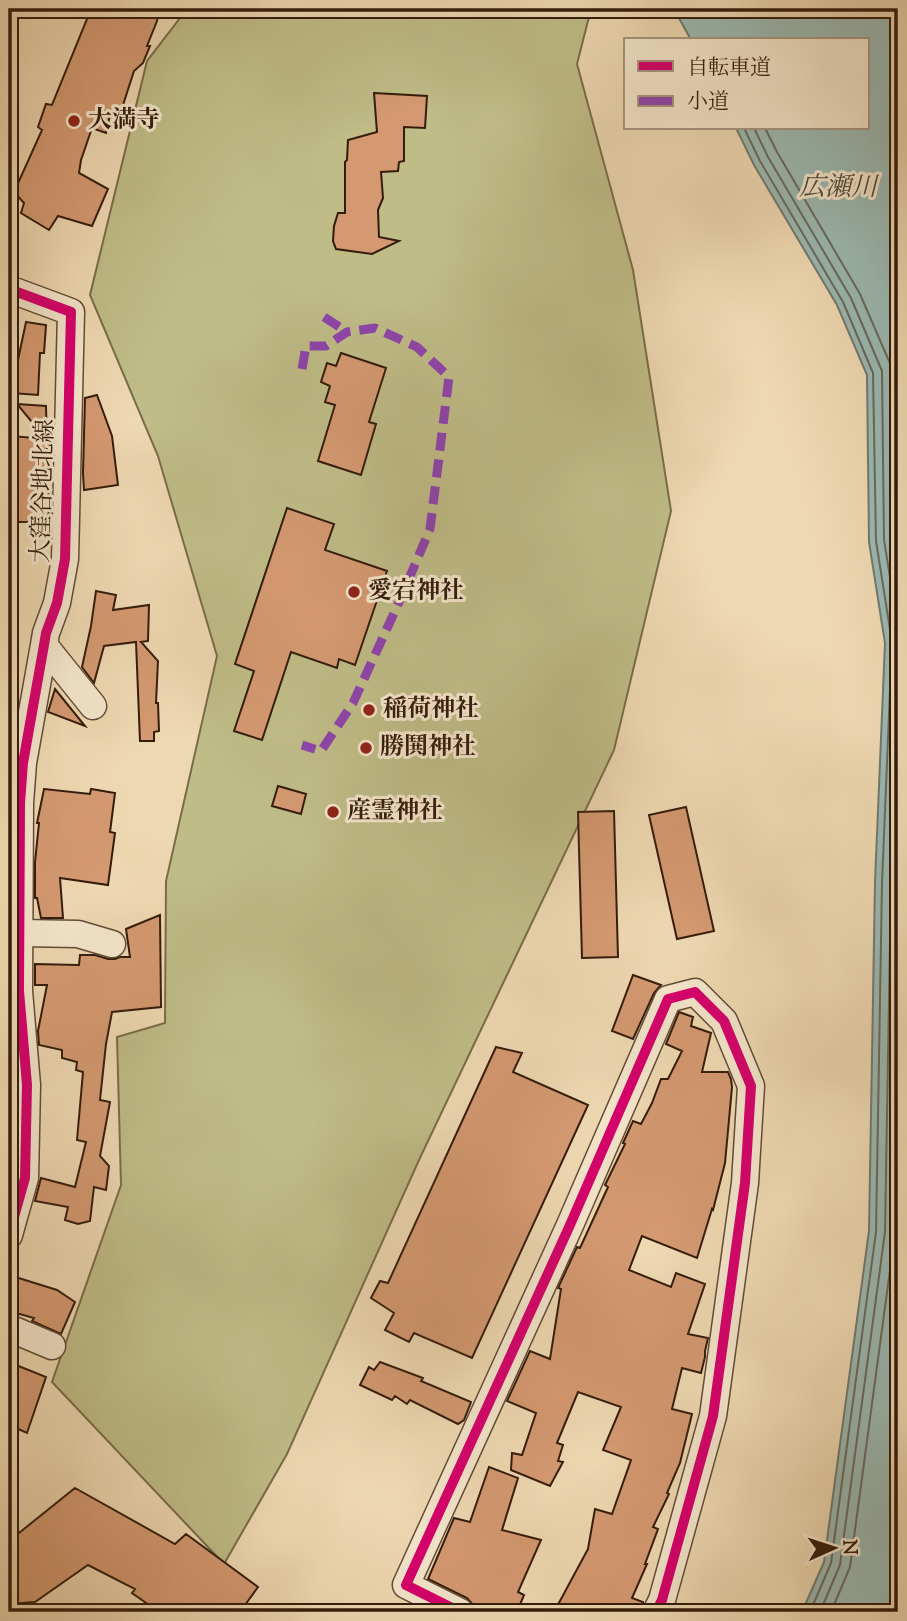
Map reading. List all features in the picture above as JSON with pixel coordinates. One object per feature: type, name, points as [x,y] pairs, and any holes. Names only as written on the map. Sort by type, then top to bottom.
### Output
[{"type":"street","name":"大窪谷地北線","points":[[9,289],[71,312],[65,559],[57,603],[46,633],[22,776],[20,803],[19,991],[27,1085],[25,1178],[9,1235]]},
{"type":"street","points":[[44,645],[93,706]]},
{"type":"street","points":[[20,933],[78,934],[112,944]]},
{"type":"street","points":[[460,1612],[406,1585],[570,1225],[668,999],[695,992],[724,1021],[751,1086],[745,1184],[713,1416],[662,1600],[656,1612]]},
{"type":"street","points":[[9,1328],[52,1346]]},
{"type":"shaded area","points":[[187,9],[591,9],[577,64],[633,270],[671,511],[614,750],[419,1160],[287,1454],[224,1564],[52,1382],[121,1185],[117,1037],[165,1023],[166,881],[217,656],[158,456],[90,295],[147,61]]},
{"type":"water","name":"広瀬川","points":[[674,9],[898,9],[898,1612],[802,1612],[824,1562],[869,1231],[875,882],[885,643],[869,542],[867,375],[837,305],[754,165],[737,130],[869,130],[869,38],[690,38]]},
{"type":"building","name":"大満寺","points":[[91,9],[159,9],[147,46],[150,46],[143,63],[134,71],[122,108],[110,115],[106,133],[92,128],[81,160],[79,173],[108,189],[92,226],[58,216],[49,230],[21,213],[24,203],[14,192],[42,130],[38,127],[46,104],[52,105]]},
{"type":"building","points":[[374,93],[427,96],[425,128],[404,127],[404,161],[399,162],[398,171],[381,172],[383,198],[378,210],[379,237],[399,241],[372,254],[336,249],[333,241],[338,213],[345,213],[348,140],[377,132]]},
{"type":"building","points":[[26,322],[46,325],[44,353],[40,353],[38,395],[12,393],[14,360],[18,360]]},
{"type":"building","points":[[341,353],[386,368],[369,422],[376,424],[361,475],[318,461],[335,405],[325,402],[330,386],[321,382],[327,363],[336,366]]},
{"type":"building","points":[[97,395],[112,436],[118,485],[84,490],[85,398]]},
{"type":"building","points":[[17,404],[46,406],[49,522],[18,522],[15,460],[9,460],[12,436],[46,439]]},
{"type":"building","points":[[287,508],[334,524],[325,550],[387,571],[355,665],[339,659],[337,668],[291,652],[262,740],[234,731],[254,671],[235,664]]},
{"type":"building","points":[[96,591],[116,595],[113,610],[149,605],[148,641],[141,642],[158,661],[156,703],[159,731],[154,732],[154,741],[140,741],[136,642],[104,646],[94,683],[82,667]]},
{"type":"building","points":[[55,689],[85,726],[48,712]]},
{"type":"building","points":[[278,786],[306,794],[301,814],[272,806]]},
{"type":"building","points":[[44,789],[90,794],[91,789],[115,793],[110,832],[115,833],[108,885],[60,878],[63,918],[41,918],[35,898],[37,823]]},
{"type":"building","points":[[686,807],[714,931],[677,939],[649,815]]},
{"type":"building","points":[[614,811],[618,957],[582,958],[578,812]]},
{"type":"building","points":[[160,915],[161,1007],[112,1012],[100,1100],[110,1102],[100,1156],[109,1166],[106,1190],[94,1187],[90,1221],[78,1224],[65,1220],[68,1207],[35,1201],[41,1178],[75,1187],[86,1142],[77,1140],[83,1072],[76,1070],[77,1062],[62,1058],[62,1050],[39,1045],[38,1031],[47,985],[35,985],[35,964],[79,965],[80,955],[95,955],[108,959],[130,957],[126,929]]},
{"type":"building","points":[[633,975],[661,985],[654,993],[633,1039],[612,1031]]},
{"type":"building","points":[[679,1012],[693,1017],[691,1026],[711,1033],[702,1072],[728,1072],[731,1079],[725,1163],[697,1258],[642,1236],[629,1270],[671,1287],[676,1273],[705,1284],[688,1334],[708,1338],[705,1357],[701,1373],[682,1368],[672,1409],[692,1414],[680,1463],[653,1527],[658,1529],[632,1598],[643,1602],[640,1612],[554,1612],[588,1549],[595,1509],[612,1514],[631,1460],[603,1450],[621,1407],[578,1392],[557,1443],[563,1445],[558,1461],[563,1462],[550,1486],[511,1470],[512,1453],[522,1455],[536,1413],[507,1401],[530,1351],[550,1359],[561,1289],[558,1288],[608,1187],[605,1185],[633,1121],[641,1124],[661,1079],[668,1079],[682,1051],[666,1044]]},
{"type":"building","points":[[496,1047],[522,1053],[513,1072],[588,1105],[472,1358],[414,1333],[409,1342],[385,1330],[394,1313],[371,1298],[380,1281],[388,1283]]},
{"type":"building","points":[[9,1275],[57,1290],[75,1302],[61,1334],[32,1321],[34,1318],[9,1311]]},
{"type":"building","points":[[380,1362],[423,1378],[421,1381],[471,1402],[464,1420],[458,1424],[410,1400],[407,1404],[395,1396],[392,1400],[360,1385],[369,1367],[374,1370]]},
{"type":"building","points":[[16,1365],[46,1377],[27,1433],[9,1425],[9,1385]]},
{"type":"building","points":[[489,1467],[518,1478],[502,1530],[541,1540],[518,1592],[524,1595],[517,1612],[490,1612],[474,1606],[467,1598],[428,1579],[454,1518],[470,1522]]},
{"type":"building","points":[[75,1488],[175,1544],[186,1534],[258,1587],[240,1612],[159,1612],[132,1593],[135,1589],[88,1565],[35,1602],[9,1604],[9,1541]]},
{"type":"marked path","points":[[324,317],[347,332]]},
{"type":"marked path","points":[[302,369],[306,346],[326,346],[347,332],[375,328],[417,347],[449,377],[430,529],[353,703],[321,751],[302,745]]},
{"type":"cycle path","points":[[9,289],[71,312],[65,559],[57,603],[46,633],[23,763],[20,803],[19,991],[27,1085],[25,1178],[9,1235]]},
{"type":"cycle path","points":[[460,1612],[406,1585],[570,1225],[668,999],[695,992],[724,1021],[751,1086],[745,1183],[713,1416],[662,1600],[656,1612]]},
{"type":"place","name":"大満寺","points":[[74,121]]},
{"type":"place","name":"愛宕神社","points":[[354,592]]},
{"type":"place","name":"稲荷神社","points":[[369,710]]},
{"type":"place","name":"勝鬨神社","points":[[366,748]]},
{"type":"place","name":"産霊神社","points":[[333,812]]}]
